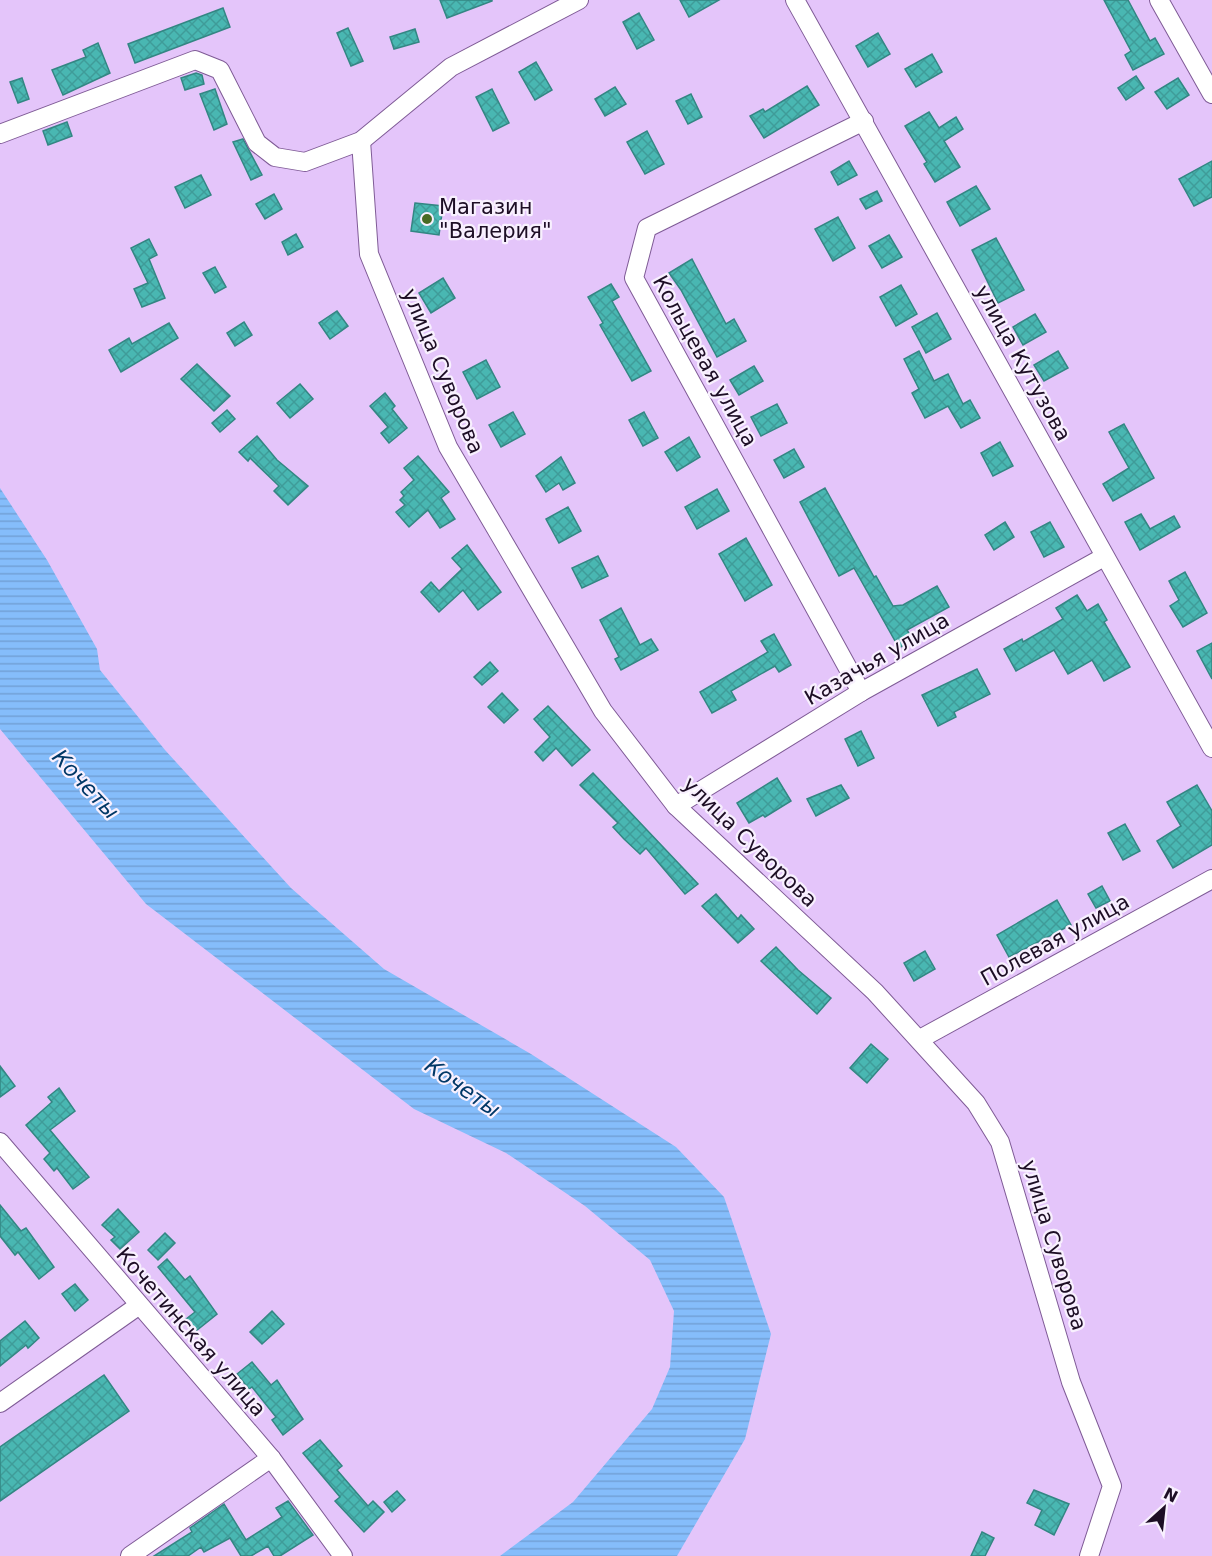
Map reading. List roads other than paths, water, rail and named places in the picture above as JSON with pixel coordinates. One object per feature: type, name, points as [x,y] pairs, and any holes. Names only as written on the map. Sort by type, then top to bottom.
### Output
[{"type":"street","points":[[0,134],[195,60],[220,70],[257,143],[275,157],[304,162],[361,141],[450,67],[579,0]]},
{"type":"street","name":"улица Кутузова","points":[[795,0],[1212,748]]},
{"type":"street","points":[[1159,0],[1212,94]]},
{"type":"street","name":"Кольцевая улица","points":[[861,692],[634,278],[647,228],[864,121]]},
{"type":"street","name":"улица Суворова","points":[[361,141],[369,254],[448,447],[603,711],[676,806],[875,992],[920,1039],[976,1103],[1000,1142],[1071,1382],[1112,1486],[1089,1556]]},
{"type":"street","name":"Казачья улица","points":[[676,806],[861,692],[1104,557]]},
{"type":"street","name":"Полевая улица","points":[[920,1039],[1212,879]]},
{"type":"street","name":"Кочетинская улица","points":[[0,1142],[138,1306],[271,1458],[343,1556]]},
{"type":"street","points":[[0,1403],[138,1306]]},
{"type":"street","points":[[130,1556],[271,1458]]},
{"type":"water","name":"Кочеты","points":[[0,488],[47,560],[97,649],[100,670],[165,750],[291,888],[384,969],[531,1054],[676,1147],[724,1197],[771,1334],[745,1439],[677,1556],[500,1556],[573,1502],[652,1409],[670,1367],[674,1311],[650,1260],[585,1206],[506,1153],[414,1109],[146,904],[0,729]]},
{"type":"place","name":"Магазин \"Валерия\"","points":[[427,219]]}]
